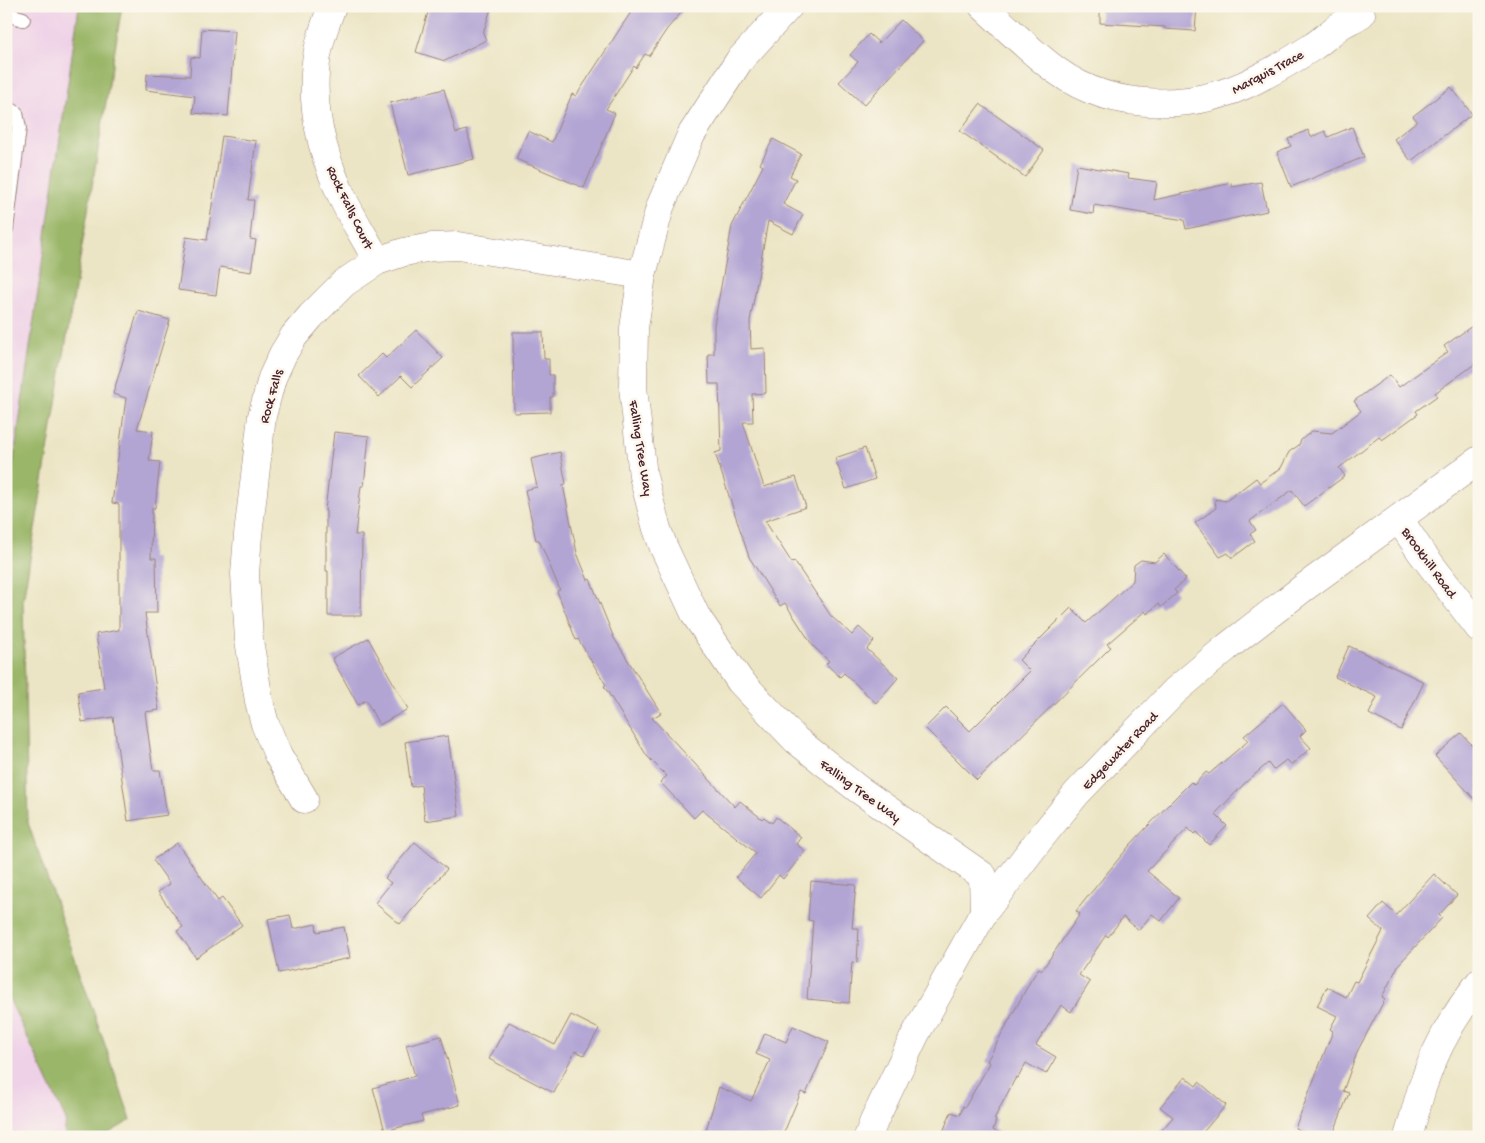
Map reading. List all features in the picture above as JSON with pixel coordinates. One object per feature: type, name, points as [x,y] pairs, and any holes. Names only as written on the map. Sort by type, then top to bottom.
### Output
[{"type":"street","name":"Rock Falls Court","points":[[332,6],[318,48],[315,73],[316,106],[321,136],[331,170],[346,203],[377,261]]},
{"type":"street","name":"Falling Tree Way","points":[[789,6],[739,62],[691,135],[660,207],[642,275],[634,328],[633,387],[643,476],[664,548],[696,616],[740,681],[796,740],[858,789],[983,876],[984,912]]},
{"type":"street","name":"Marquis Trace","points":[[983,6],[1057,72],[1080,85],[1104,94],[1130,100],[1161,103],[1209,97],[1234,90],[1256,80],[1314,46],[1341,25],[1361,14]]},
{"type":"street","name":"Rock Falls","points":[[304,799],[278,755],[265,724],[259,701],[249,640],[245,574],[262,416],[272,378],[294,336],[310,316],[344,283],[377,261],[404,252],[432,247],[458,246],[642,275]]},
{"type":"street","name":"Edgewater Road","points":[[868,1137],[914,1035],[984,912],[1078,793],[1176,692],[1227,647],[1302,589],[1479,460]]},
{"type":"street","name":"Brookhill Road","points":[[1399,519],[1421,552],[1479,628]]},
{"type":"street","points":[[1408,1137],[1422,1087],[1434,1058],[1453,1022],[1479,983]]},
{"type":"lane","points":[[6,14],[22,19]]},
{"type":"lane","points":[[6,107],[16,113],[19,128],[9,178],[6,229]]},
{"type":"shaded area","points":[[6,6],[79,6],[6,514]]},
{"type":"shaded area","points":[[6,992],[66,1120],[64,1137],[6,1137]]},
{"type":"green space","points":[[79,6],[122,6],[23,601],[28,823],[131,1120],[102,1137],[64,1137],[66,1120],[6,992],[6,514]]},
{"type":"building","points":[[430,6],[492,6],[483,33],[486,40],[445,61],[416,52]]},
{"type":"building","points":[[635,6],[687,6],[667,29],[649,56],[645,54],[636,68],[634,66],[606,109],[615,113],[584,188],[516,159],[528,131],[552,142],[572,94],[576,96]]},
{"type":"building","points":[[1100,6],[1197,6],[1195,31],[1100,23]]},
{"type":"building","points":[[901,20],[923,41],[864,105],[839,82],[858,62],[850,55],[869,34],[879,43]]},
{"type":"building","points":[[202,29],[235,31],[228,116],[193,113],[195,96],[146,90],[147,74],[190,76],[191,57],[200,58]]},
{"type":"building","points":[[1451,87],[1472,114],[1411,161],[1394,139],[1417,121],[1413,116]]},
{"type":"building","points":[[444,89],[456,133],[467,130],[474,159],[408,175],[390,103]]},
{"type":"building","points":[[980,104],[1044,150],[1025,177],[960,131]]},
{"type":"building","points":[[1352,127],[1364,157],[1291,187],[1277,152],[1291,146],[1288,139],[1308,130],[1311,137],[1325,131],[1328,137]]},
{"type":"building","points":[[222,136],[256,141],[248,200],[254,200],[250,239],[256,240],[251,272],[220,267],[216,295],[178,290],[186,237],[207,240]]},
{"type":"building","points":[[773,139],[801,154],[790,176],[796,179],[783,204],[803,215],[793,234],[768,221],[750,321],[751,349],[765,348],[766,393],[752,394],[753,422],[743,422],[764,487],[796,477],[806,507],[765,521],[792,563],[794,561],[831,616],[852,635],[859,627],[874,641],[867,649],[898,678],[876,703],[844,673],[840,677],[826,664],[829,661],[813,646],[785,603],[780,606],[749,557],[715,453],[721,451],[719,384],[709,384],[708,354],[714,354],[714,325],[732,226],[763,166],[760,164]]},
{"type":"building","points":[[1077,165],[1129,174],[1128,178],[1157,182],[1154,200],[1232,183],[1232,187],[1261,182],[1267,211],[1186,229],[1184,220],[1094,205],[1093,214],[1070,210]]},
{"type":"building","points":[[138,311],[170,320],[137,429],[153,431],[149,461],[160,462],[155,508],[152,508],[151,558],[156,558],[157,613],[145,613],[159,710],[145,712],[153,770],[160,770],[167,815],[128,821],[113,717],[82,722],[78,692],[104,688],[96,634],[119,630],[119,504],[112,503],[126,398],[113,394]]},
{"type":"building","points":[[1479,321],[1479,361],[1435,393],[1437,396],[1416,411],[1418,414],[1382,440],[1379,437],[1339,468],[1345,476],[1304,506],[1292,490],[1250,521],[1256,530],[1250,534],[1255,541],[1232,558],[1228,553],[1220,557],[1195,523],[1216,508],[1215,499],[1226,501],[1256,478],[1260,483],[1281,468],[1289,452],[1299,445],[1301,440],[1312,431],[1332,433],[1361,411],[1354,401],[1390,375],[1399,387],[1448,352],[1444,346]]},
{"type":"building","points":[[416,330],[443,358],[412,387],[401,376],[379,397],[359,376],[382,354],[386,358]]},
{"type":"building","points":[[513,332],[543,332],[544,359],[549,359],[549,375],[553,375],[553,397],[550,397],[550,412],[514,413]]},
{"type":"building","points":[[334,432],[369,436],[364,486],[361,486],[355,535],[362,535],[361,616],[328,616],[325,511]]},
{"type":"building","points":[[865,448],[875,479],[846,489],[835,458]]},
{"type":"building","points":[[560,452],[566,484],[563,485],[577,553],[588,580],[590,579],[614,638],[661,713],[652,718],[735,807],[740,801],[762,819],[764,817],[772,823],[776,817],[801,837],[796,844],[805,851],[783,879],[779,875],[761,898],[736,877],[756,853],[702,810],[694,818],[660,782],[667,776],[647,756],[578,639],[576,640],[557,591],[560,590],[539,540],[536,540],[525,490],[537,487],[531,459]]},
{"type":"building","points":[[1164,554],[1186,579],[1174,590],[1177,593],[1161,607],[1158,604],[1147,614],[1145,611],[1107,644],[1111,647],[977,780],[925,728],[946,707],[970,731],[1030,671],[1019,660],[1071,608],[1086,623],[1133,581],[1134,565],[1141,560],[1155,562]]},
{"type":"building","points":[[368,638],[408,709],[379,725],[366,700],[358,705],[332,658]]},
{"type":"building","points":[[1349,646],[1424,682],[1401,730],[1369,714],[1377,697],[1335,677]]},
{"type":"building","points":[[1283,703],[1306,730],[1300,736],[1311,748],[1291,765],[1286,760],[1273,770],[1268,763],[1244,784],[1215,814],[1227,826],[1209,845],[1196,832],[1194,834],[1188,828],[1147,871],[1179,898],[1161,921],[1152,914],[1139,930],[1123,917],[1108,937],[1106,935],[1079,975],[1090,982],[1071,1012],[1061,1005],[1036,1045],[1056,1057],[1046,1074],[1026,1063],[1018,1078],[1016,1077],[994,1119],[996,1120],[993,1130],[1009,1137],[941,1137],[951,1112],[960,1115],[963,1106],[965,1107],[990,1063],[987,1061],[1031,980],[1039,968],[1042,970],[1080,914],[1076,911],[1130,845],[1169,804],[1191,782],[1194,785],[1206,772],[1209,774],[1248,741],[1244,736]]},
{"type":"building","points":[[1461,733],[1479,753],[1479,804],[1435,756]]},
{"type":"building","points":[[448,736],[459,816],[425,821],[421,785],[411,787],[405,742]]},
{"type":"building","points":[[415,842],[447,869],[400,924],[375,903],[391,883],[385,878]]},
{"type":"building","points":[[177,843],[218,901],[222,898],[242,925],[196,958],[177,931],[183,927],[158,892],[170,884],[153,860]]},
{"type":"building","points":[[1434,874],[1457,895],[1439,915],[1442,918],[1399,964],[1382,997],[1385,999],[1358,1050],[1343,1091],[1349,1093],[1332,1137],[1316,1137],[1295,1128],[1333,1031],[1330,1029],[1337,1016],[1317,1006],[1327,987],[1346,997],[1354,981],[1357,982],[1383,931],[1369,919],[1383,903],[1396,915]]},
{"type":"building","points":[[811,881],[856,885],[852,928],[859,928],[857,963],[852,962],[849,1003],[807,999],[813,921],[808,920]]},
{"type":"building","points":[[290,915],[293,929],[316,924],[317,932],[344,927],[350,958],[279,973],[268,919]]},
{"type":"building","points":[[571,1015],[599,1029],[584,1055],[575,1051],[554,1093],[489,1059],[509,1022],[555,1045]]},
{"type":"building","points":[[793,1026],[829,1042],[806,1094],[801,1092],[782,1137],[704,1137],[719,1087],[751,1101],[770,1060],[756,1054],[765,1033],[786,1042]]},
{"type":"building","points":[[441,1036],[460,1105],[421,1115],[423,1121],[385,1131],[373,1088],[415,1076],[406,1045]]},
{"type":"building","points":[[1185,1077],[1196,1086],[1199,1082],[1226,1105],[1199,1137],[1156,1137],[1173,1117],[1160,1107]]}]
